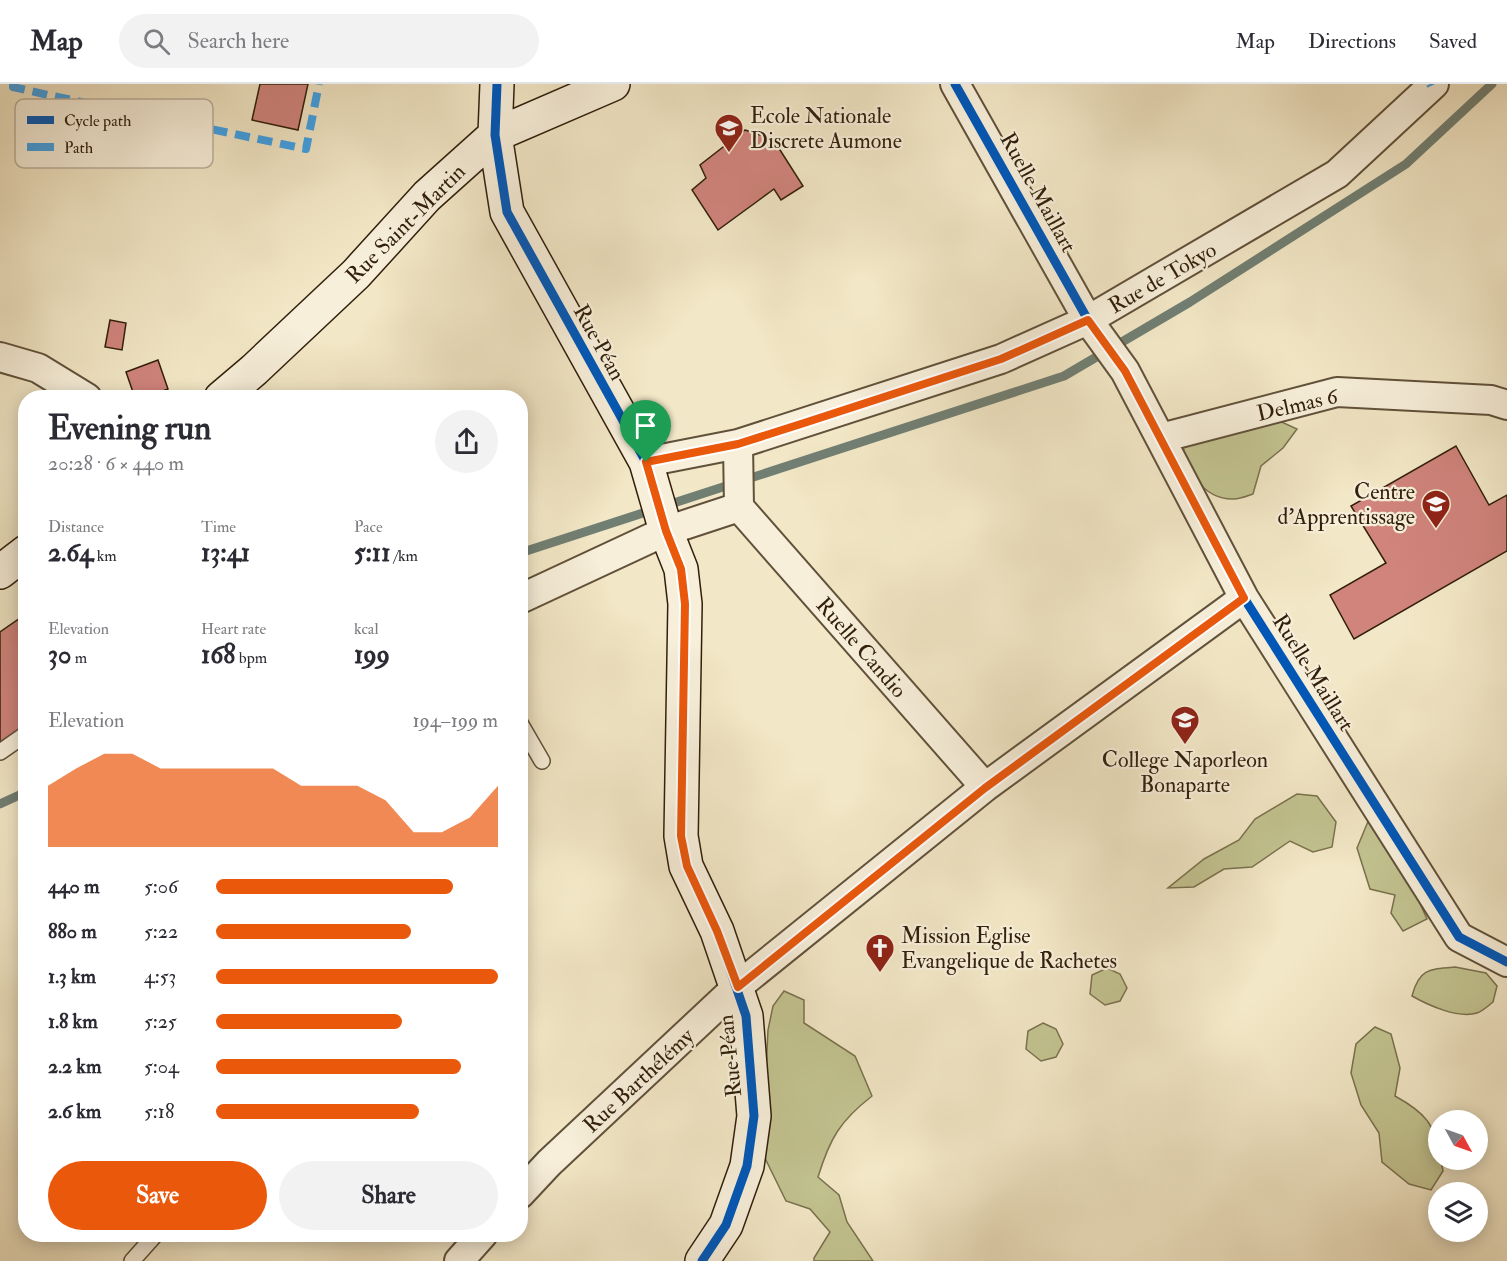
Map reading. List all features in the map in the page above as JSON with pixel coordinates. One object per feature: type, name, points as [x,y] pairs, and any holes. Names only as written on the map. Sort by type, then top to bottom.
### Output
[{"type":"street","name":"Rue Péan","points":[[497,84],[495,135],[507,212],[646,462],[666,531],[681,569],[685,604],[681,836],[687,866],[717,931],[746,1016],[754,1116],[747,1166],[726,1225],[702,1261]]},
{"type":"street","name":"Rue Saint-Martin","points":[[230,390],[356,274],[427,196],[495,135],[613,84]]},
{"type":"street","name":"Ruelle Maillart","points":[[955,84],[1088,320],[1125,371],[1244,598],[1460,937],[1507,962]]},
{"type":"street","name":"Rue de Tokyo","points":[[646,462],[738,444],[1001,359],[1088,320],[1337,174],[1434,84]]},
{"type":"street","points":[[0,357],[38,368],[74,390]]},
{"type":"street","name":"Delmas 6","points":[[1161,438],[1337,392],[1491,400],[1507,405]]},
{"type":"street","points":[[528,595],[666,531],[739,507],[738,444]]},
{"type":"street","name":"Ruelle Candio","points":[[739,507],[985,788]]},
{"type":"street","points":[[0,572],[18,558]]},
{"type":"street","name":"Rue Barthélémy","points":[[528,1186],[738,987],[985,788],[1244,598]]},
{"type":"street","points":[[459,1261],[476,1242]]},
{"type":"lane","points":[[528,737],[542,761]]},
{"type":"lane","points":[[0,752],[18,740]]},
{"type":"lane","points":[[132,1261],[149,1242]]},
{"type":"green space","points":[[1273,418],[1297,429],[1283,448],[1261,466],[1253,494],[1236,499],[1223,498],[1213,494],[1198,481],[1187,462],[1182,441]]},
{"type":"green space","points":[[1297,794],[1317,796],[1336,822],[1332,847],[1313,852],[1290,841],[1252,867],[1224,869],[1194,887],[1168,888],[1204,859],[1239,840],[1255,819]]},
{"type":"green space","points":[[1369,819],[1407,875],[1427,919],[1403,931],[1391,913],[1395,895],[1370,889],[1357,848]]},
{"type":"green space","points":[[1455,967],[1486,973],[1497,986],[1493,1002],[1477,1013],[1461,1014],[1435,1007],[1412,996],[1418,980],[1426,972]]},
{"type":"green space","points":[[1107,968],[1120,974],[1127,988],[1120,1001],[1105,1005],[1090,994],[1092,975]]},
{"type":"green space","points":[[784,991],[804,1000],[804,1023],[855,1056],[872,1096],[844,1122],[838,1131],[827,1151],[818,1177],[839,1195],[847,1222],[873,1261],[814,1261],[830,1232],[810,1209],[786,1201],[762,1152],[768,1030],[773,1006]]},
{"type":"green space","points":[[1043,1023],[1056,1029],[1063,1044],[1056,1057],[1041,1061],[1026,1049],[1028,1031]]},
{"type":"green space","points":[[1375,1027],[1391,1034],[1400,1068],[1395,1096],[1414,1108],[1427,1121],[1428,1170],[1443,1170],[1436,1182],[1428,1182],[1428,1189],[1409,1184],[1382,1162],[1379,1133],[1361,1105],[1351,1073],[1356,1044]]},
{"type":"building","points":[[260,84],[308,84],[298,130],[252,120]]},
{"type":"building","points":[[745,130],[773,139],[803,186],[781,200],[774,189],[718,230],[692,190],[706,178],[700,165]]},
{"type":"building","points":[[110,320],[126,323],[122,350],[105,347]]},
{"type":"building","points":[[158,360],[168,389],[132,390],[126,372]]},
{"type":"building","name":"Centre d'Apprentissage","points":[[1456,446],[1489,505],[1507,495],[1507,551],[1354,639],[1330,595],[1386,563],[1351,506]]},
{"type":"building","points":[[18,620],[18,732],[0,744],[0,632]]},
{"type":"waterway","points":[[528,550],[1064,376],[1190,302],[1406,164],[1492,84]]},
{"type":"waterway","points":[[0,804],[18,796]]},
{"type":"marked path","points":[[13,84],[13,87],[67,99]]},
{"type":"marked path","points":[[213,130],[306,149],[319,84]]},
{"type":"cycle path","points":[[497,84],[495,135],[507,212],[646,462],[666,531],[681,569],[685,604],[681,836],[686,866],[717,931],[746,1016],[754,1116],[747,1166],[726,1225],[702,1261]]},
{"type":"cycle path","points":[[955,84],[1088,320],[1125,371],[1244,598],[1459,937],[1507,962]]},
{"type":"place","name":"Ecole Nationale Discrete Aumone","points":[[729,154]]},
{"type":"place","name":"Centre d'Apprentissage","points":[[1436,530]]},
{"type":"place","name":"College Naporleon Bonaparte","points":[[1185,746]]},
{"type":"place","name":"Mission Eglise Evangelique de Rachetes","points":[[880,974]]},
{"type":"route","points":[[1088,320],[1125,371],[1244,598],[985,788],[738,987],[717,931],[687,866],[681,836],[685,604],[681,569],[666,531],[646,462],[738,444],[804,423],[1001,359],[1088,320]]}]
